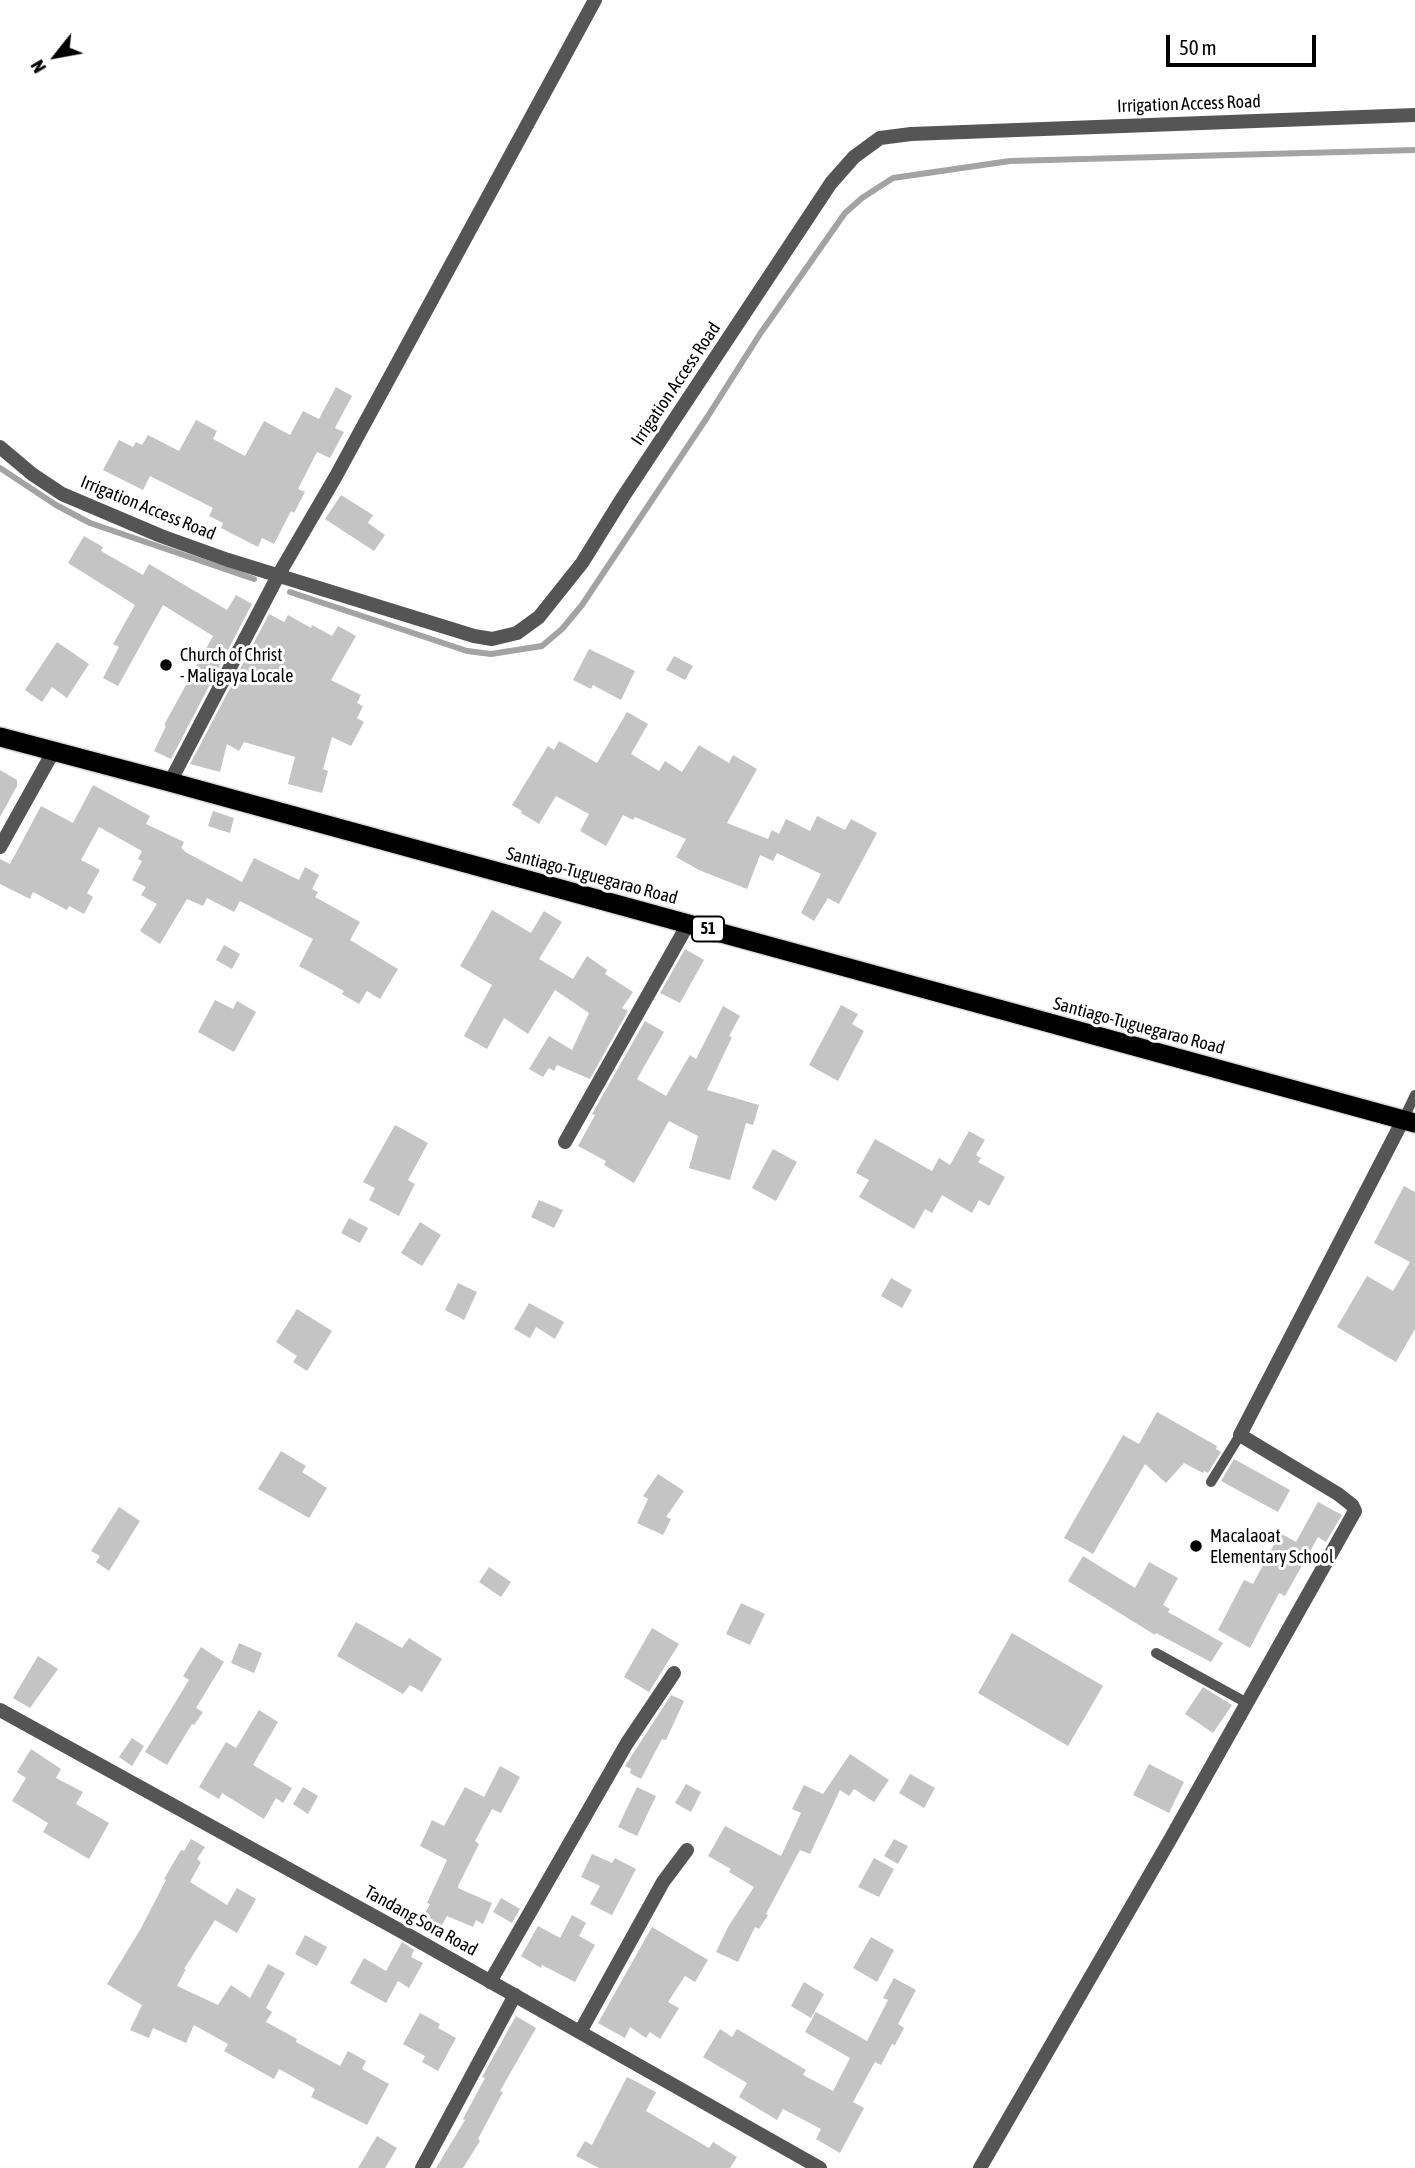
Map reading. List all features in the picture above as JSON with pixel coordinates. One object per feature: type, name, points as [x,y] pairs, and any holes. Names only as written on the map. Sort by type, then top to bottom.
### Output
[{"type":"highway","name":"Santiago-Tuguegarao Road","points":[[0,737],[1409,1122]]},
{"type":"street","points":[[170,782],[279,574],[336,476],[595,0]]},
{"type":"street","name":"Irrigation Access Road","points":[[0,447],[32,474],[62,494],[161,536],[228,560],[474,636],[492,639],[517,633],[539,617],[582,563],[831,183],[854,157],[880,138],[911,134],[1415,115]]},
{"type":"street","points":[[0,847],[53,752]]},
{"type":"street","points":[[565,1142],[688,924]]},
{"type":"street","points":[[980,2168],[1355,1511],[1352,1505],[1338,1494],[1240,1434],[1409,1122]]},
{"type":"street","points":[[490,1982],[627,1743],[674,1673]]},
{"type":"street","name":"Tandang Sora Road","points":[[0,1710],[820,2168]]},
{"type":"street","points":[[580,2032],[663,1882],[687,1850]]},
{"type":"street","points":[[422,2168],[514,1995]]},
{"type":"lane","points":[[1409,1122],[1415,1095]]},
{"type":"lane","points":[[1211,1482],[1240,1434]]},
{"type":"lane","points":[[1156,1653],[1247,1703]]},
{"type":"building","points":[[336,387],[352,396],[335,428],[344,432],[330,458],[317,452],[298,489],[305,492],[294,513],[291,511],[274,544],[262,538],[258,547],[221,528],[223,523],[209,516],[213,508],[150,476],[143,490],[103,470],[119,440],[133,447],[136,442],[142,445],[148,435],[179,451],[196,420],[217,431],[213,439],[245,456],[264,421],[290,435],[303,411],[319,419]]},
{"type":"building","points":[[341,495],[373,515],[368,523],[385,535],[374,551],[325,519]]},
{"type":"building","points":[[84,536],[103,547],[101,551],[143,575],[149,564],[227,610],[236,595],[252,604],[171,759],[154,751],[166,726],[164,725],[213,636],[163,605],[118,686],[103,678],[119,647],[113,644],[135,605],[68,563]]},
{"type":"building","points":[[269,614],[284,622],[288,615],[332,636],[338,626],[356,636],[331,680],[361,695],[357,703],[363,706],[357,718],[364,722],[351,746],[332,737],[323,769],[328,771],[322,793],[288,784],[295,757],[244,742],[239,751],[227,744],[220,772],[190,764]]},
{"type":"building","points":[[57,642],[89,664],[67,698],[52,687],[42,702],[25,690]]},
{"type":"building","points":[[589,649],[635,671],[621,700],[593,685],[591,689],[573,680]]},
{"type":"building","points":[[674,656],[693,666],[685,680],[666,670]]},
{"type":"building","points":[[627,712],[648,724],[631,754],[659,771],[665,761],[682,772],[699,745],[729,763],[733,755],[757,769],[727,823],[768,839],[772,830],[779,834],[786,819],[810,831],[817,816],[845,830],[851,819],[877,833],[839,904],[828,898],[814,921],[801,913],[821,874],[777,853],[773,861],[760,855],[747,889],[699,870],[676,857],[686,839],[635,817],[633,820],[623,815],[606,846],[580,831],[589,814],[556,796],[539,824],[512,805],[548,746],[554,750],[559,741],[597,763]]},
{"type":"building","points":[[0,770],[17,780],[17,786],[0,817]]},
{"type":"building","points":[[93,785],[150,816],[146,824],[184,842],[181,848],[187,853],[242,882],[254,858],[299,880],[305,867],[319,875],[312,889],[318,892],[315,897],[360,922],[350,940],[398,969],[380,999],[367,991],[359,1004],[342,994],[344,991],[299,966],[313,939],[240,901],[234,912],[207,898],[203,906],[187,899],[160,944],[140,931],[157,904],[141,895],[146,887],[132,880],[142,861],[138,859],[142,851],[99,827],[81,860],[100,870],[87,893],[93,897],[84,914],[69,906],[67,910],[33,892],[30,899],[0,884],[0,859],[10,864],[41,806],[73,823]]},
{"type":"building","points":[[213,811],[234,818],[230,833],[208,826]]},
{"type":"building","points":[[492,910],[531,933],[544,911],[562,922],[539,959],[573,979],[587,956],[607,970],[605,974],[633,992],[622,1008],[628,1011],[590,1079],[557,1065],[554,1071],[549,1068],[543,1077],[529,1069],[549,1036],[572,1050],[589,1013],[555,990],[528,1034],[504,1018],[487,1049],[464,1036],[492,985],[460,966]]},
{"type":"building","points":[[224,945],[240,954],[232,969],[216,960]]},
{"type":"building","points":[[685,949],[704,960],[680,1003],[660,993]]},
{"type":"building","points":[[215,1000],[233,1009],[237,1001],[256,1012],[234,1052],[198,1032]]},
{"type":"building","points":[[841,1005],[858,1014],[852,1024],[864,1031],[838,1081],[809,1065]]},
{"type":"building","points":[[723,1006],[740,1016],[707,1090],[759,1105],[753,1125],[746,1123],[730,1180],[689,1168],[698,1136],[669,1121],[634,1183],[604,1165],[606,1161],[578,1146],[595,1115],[592,1114],[645,1021],[664,1032],[637,1079],[666,1096],[690,1055],[696,1059]]},
{"type":"building","points":[[395,1125],[428,1143],[408,1180],[415,1184],[399,1216],[369,1200],[375,1188],[363,1182]]},
{"type":"building","points":[[969,1131],[985,1140],[976,1155],[981,1158],[978,1162],[1005,1177],[989,1206],[979,1200],[972,1213],[942,1195],[932,1213],[925,1209],[914,1229],[859,1197],[869,1180],[856,1173],[875,1139],[932,1171],[939,1158],[950,1165]]},
{"type":"building","points":[[773,1149],[797,1162],[776,1201],[752,1188]]},
{"type":"building","points":[[1404,1186],[1415,1192],[1415,1329],[1396,1362],[1337,1327],[1367,1276],[1393,1291],[1410,1262],[1374,1243]]},
{"type":"building","points":[[539,1200],[563,1210],[554,1228],[531,1217]]},
{"type":"building","points":[[349,1218],[368,1228],[360,1243],[341,1233]]},
{"type":"building","points":[[420,1222],[441,1235],[422,1266],[401,1253]]},
{"type":"building","points":[[891,1278],[912,1290],[902,1308],[881,1296]]},
{"type":"building","points":[[458,1283],[477,1292],[464,1320],[445,1310]]},
{"type":"building","points":[[529,1303],[564,1322],[555,1339],[536,1327],[530,1338],[514,1329]]},
{"type":"building","points":[[297,1309],[332,1331],[307,1371],[293,1362],[297,1356],[276,1342]]},
{"type":"building","points":[[1157,1412],[1217,1446],[1216,1449],[1221,1452],[1208,1473],[1184,1463],[1166,1483],[1145,1464],[1093,1554],[1064,1538],[1123,1435],[1139,1444]]},
{"type":"building","points":[[281,1451],[306,1466],[302,1472],[327,1488],[309,1518],[258,1489]]},
{"type":"building","points":[[1234,1459],[1290,1490],[1278,1512],[1221,1481]]},
{"type":"building","points":[[658,1474],[684,1491],[666,1517],[671,1519],[663,1535],[637,1523],[648,1499],[643,1496]]},
{"type":"building","points":[[1318,1502],[1342,1515],[1326,1542],[1318,1537],[1285,1596],[1279,1593],[1250,1648],[1218,1630],[1244,1580],[1253,1584],[1280,1533],[1296,1542]]},
{"type":"building","points":[[119,1507],[140,1521],[109,1571],[96,1562],[100,1556],[91,1551]]},
{"type":"building","points":[[1083,1556],[1135,1588],[1149,1562],[1178,1578],[1163,1605],[1170,1609],[1168,1612],[1223,1643],[1211,1662],[1156,1633],[1155,1635],[1068,1581]]},
{"type":"building","points":[[489,1567],[511,1582],[501,1597],[479,1582]]},
{"type":"building","points":[[741,1603],[765,1614],[750,1645],[726,1634]]},
{"type":"building","points":[[356,1622],[402,1648],[409,1638],[442,1659],[422,1692],[410,1685],[403,1694],[337,1656]]},
{"type":"building","points":[[652,1628],[679,1644],[649,1692],[624,1677]]},
{"type":"building","points":[[1012,1633],[1103,1686],[1068,1746],[978,1693]]},
{"type":"building","points":[[239,1643],[262,1653],[254,1673],[231,1663]]},
{"type":"building","points":[[201,1647],[224,1662],[196,1708],[203,1712],[194,1725],[192,1724],[167,1765],[145,1752],[189,1680],[183,1676]]},
{"type":"building","points":[[38,1656],[58,1669],[30,1708],[13,1698]]},
{"type":"building","points":[[1203,1687],[1232,1705],[1213,1733],[1185,1714]]},
{"type":"building","points":[[671,1695],[684,1701],[666,1740],[662,1739],[641,1779],[630,1773],[631,1769],[625,1766]]},
{"type":"building","points":[[259,1710],[278,1722],[253,1765],[292,1788],[283,1803],[276,1798],[264,1819],[222,1793],[219,1799],[199,1787],[226,1742],[236,1748]]},
{"type":"building","points":[[132,1738],[144,1746],[132,1766],[119,1757]]},
{"type":"building","points":[[31,1749],[61,1769],[56,1778],[83,1792],[76,1804],[109,1823],[89,1859],[43,1832],[48,1823],[12,1801],[26,1778],[17,1772]]},
{"type":"building","points":[[850,1754],[889,1780],[874,1802],[854,1789],[849,1796],[840,1790],[810,1854],[800,1850],[766,1914],[768,1915],[759,1929],[755,1927],[738,1962],[716,1952],[728,1927],[754,1887],[708,1856],[725,1826],[781,1856],[801,1813],[792,1809],[804,1785],[823,1794]]},
{"type":"building","points":[[1149,1764],[1184,1782],[1169,1813],[1133,1795]]},
{"type":"building","points":[[500,1766],[520,1777],[501,1813],[492,1809],[475,1841],[479,1844],[458,1886],[492,1903],[483,1924],[476,1920],[473,1927],[447,1916],[438,1932],[420,1923],[447,1860],[420,1846],[432,1820],[444,1826],[465,1787],[484,1797]]},
{"type":"building","points":[[910,1774],[935,1788],[924,1808],[899,1793]]},
{"type":"building","points":[[686,1784],[701,1792],[691,1812],[675,1803]]},
{"type":"building","points":[[303,1787],[318,1796],[308,1814],[293,1804]]},
{"type":"building","points":[[637,1787],[656,1796],[637,1836],[618,1827]]},
{"type":"building","points":[[191,1839],[205,1847],[197,1859],[201,1862],[190,1882],[227,1905],[237,1888],[256,1899],[237,1933],[215,1920],[184,1969],[177,1986],[218,2005],[231,1985],[250,1998],[268,1964],[285,1973],[266,2008],[272,2012],[266,2022],[340,2066],[348,2051],[366,2061],[362,2069],[389,2084],[367,2125],[311,2097],[315,2089],[279,2069],[274,2079],[224,2051],[228,2044],[194,2025],[186,2043],[153,2028],[149,2038],[130,2030],[142,2005],[107,1984],[140,1930],[166,1880],[164,1879],[181,1850],[184,1851]]},
{"type":"building","points":[[894,1839],[908,1846],[898,1864],[884,1856]]},
{"type":"building","points":[[592,1854],[612,1863],[615,1858],[636,1869],[612,1915],[590,1904],[600,1886],[581,1877]]},
{"type":"building","points":[[874,1858],[894,1869],[879,1897],[858,1887]]},
{"type":"building","points":[[501,1898],[520,1909],[512,1923],[493,1912]]},
{"type":"building","points":[[572,1915],[586,1923],[579,1936],[595,1945],[575,1982],[542,1965],[541,1968],[521,1956],[538,1926],[560,1938]]},
{"type":"building","points":[[652,1927],[708,1960],[695,1982],[685,1976],[668,2002],[679,2008],[660,2039],[650,2032],[646,2038],[630,2027],[625,2038],[598,2023]]},
{"type":"building","points":[[305,1935],[327,1947],[317,1966],[295,1954]]},
{"type":"building","points":[[871,1937],[894,1950],[877,1982],[853,1968]]},
{"type":"building","points":[[402,1942],[414,1950],[411,1957],[423,1963],[409,1988],[398,1981],[386,2003],[350,1983],[364,1958],[386,1971]]},
{"type":"building","points":[[894,1978],[916,1990],[898,2024],[904,2028],[895,2045],[892,2044],[881,2065],[875,2062],[853,2102],[864,2108],[840,2153],[816,2139],[821,2129],[783,2109],[777,2120],[739,2097],[747,2083],[703,2057],[720,2029],[732,2037],[737,2029],[806,2070],[803,2075],[833,2091],[850,2058],[805,2032],[816,2012],[867,2041],[888,2000],[883,1998]]},
{"type":"building","points":[[804,1982],[824,1994],[811,2018],[791,2006]]},
{"type":"building","points":[[420,2013],[440,2024],[438,2028],[456,2038],[438,2071],[422,2062],[425,2056],[403,2044]]},
{"type":"building","points":[[516,2016],[536,2028],[500,2091],[503,2092],[478,2139],[480,2141],[463,2168],[436,2168],[465,2120],[463,2119],[485,2078],[482,2077]]},
{"type":"building","points":[[627,2077],[656,2092],[646,2111],[709,2148],[713,2142],[737,2157],[730,2168],[599,2168],[576,2156],[585,2141],[592,2145]]},
{"type":"building","points":[[377,2136],[397,2148],[385,2168],[358,2168]]},
{"type":"waterway","points":[[290,592],[467,651],[491,654],[542,646],[562,629],[582,605],[760,334],[845,213],[862,198],[893,178],[1010,161],[1415,150]]},
{"type":"waterway","points":[[0,468],[56,505],[90,523],[254,579]]},
{"type":"place","name":"Church of Christ - Maligaya Locale","points":[[166,665]]},
{"type":"place","name":"Macalaoat Elementary School","points":[[1196,1546]]}]
